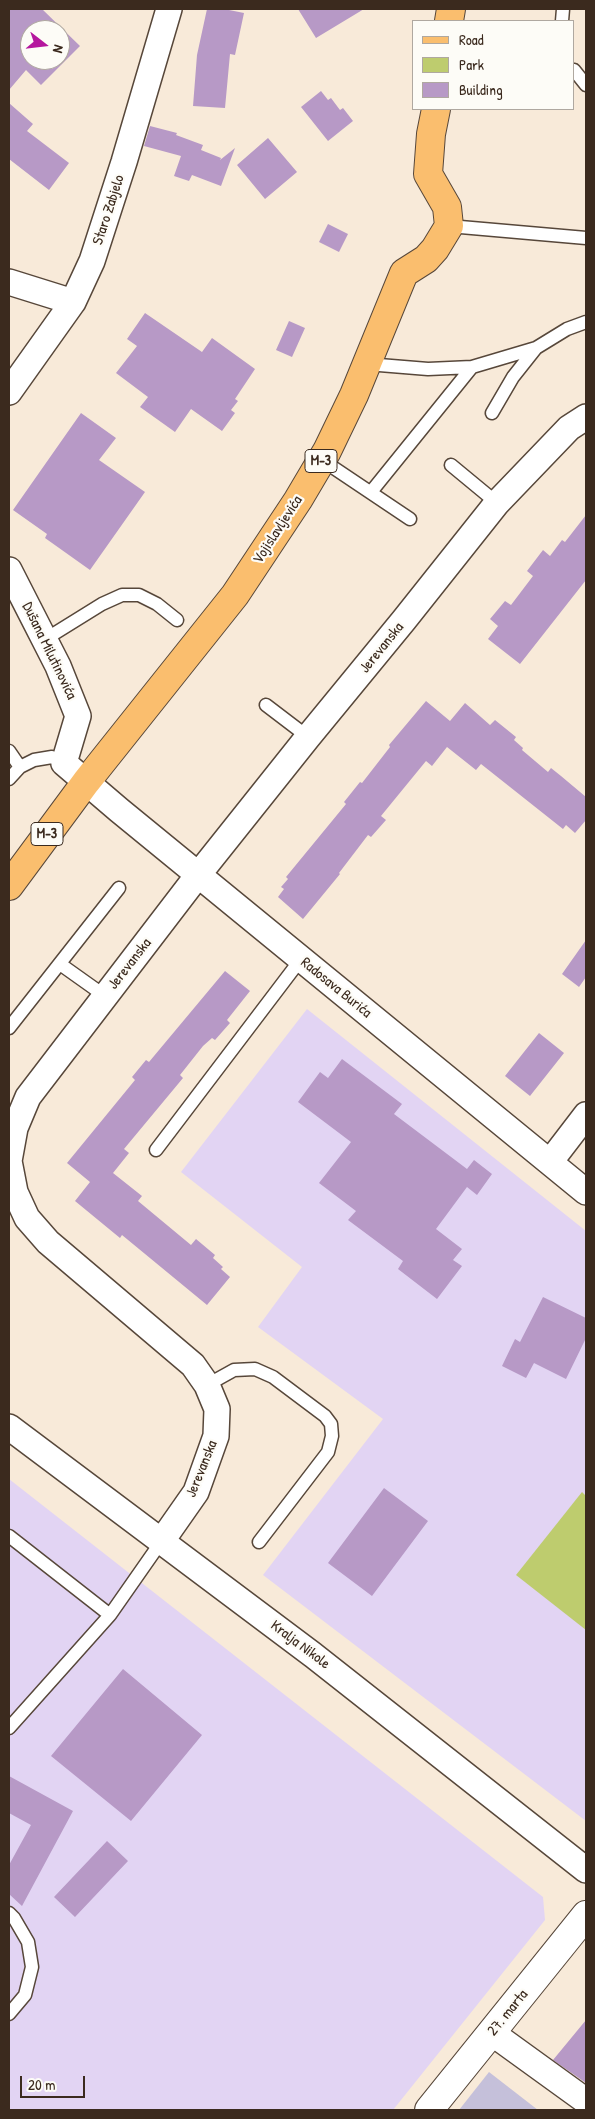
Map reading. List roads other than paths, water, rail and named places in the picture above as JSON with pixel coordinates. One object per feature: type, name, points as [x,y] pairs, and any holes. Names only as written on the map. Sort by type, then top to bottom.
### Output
[{"type":"main road","points":[[436,110],[431,134],[428,174],[447,207],[449,226]]},
{"type":"main road","name":"Vojislavljevića","points":[[9,886],[86,782],[235,596],[298,500],[344,418],[404,273],[426,259],[435,249],[449,226]]},
{"type":"street","name":"Staro Zabjelo","points":[[9,392],[73,302],[92,261],[124,162],[168,9]]},
{"type":"street","points":[[9,282],[73,302]]},
{"type":"street","name":"Jerevanska","points":[[161,1542],[196,1492],[216,1436],[217,1409],[207,1385],[193,1365],[48,1242],[28,1218],[15,1192],[9,1161],[15,1128],[28,1097],[198,875],[308,737],[497,503],[570,428],[586,417]]},
{"type":"street","name":"Dušana Milutinovića","points":[[9,570],[18,603],[44,640],[62,675],[78,716],[64,762]]},
{"type":"street","points":[[64,762],[86,782]]},
{"type":"street","name":"Radosava Burića","points":[[86,782],[586,1192]]},
{"type":"street","points":[[550,1162],[585,1119]]},
{"type":"street","name":"Kralja Nikole","points":[[9,1427],[321,1661],[586,1870]]},
{"type":"street","name":"27. marta","points":[[429,2110],[586,1915]]},
{"type":"street","points":[[492,2033],[586,2101]]},
{"type":"lane","points":[[575,71],[586,85]]},
{"type":"lane","points":[[449,226],[586,238]]},
{"type":"lane","points":[[367,364],[428,369],[472,367],[536,348],[568,329],[586,322]]},
{"type":"lane","points":[[492,413],[513,377],[536,348]]},
{"type":"lane","points":[[371,492],[472,367]]},
{"type":"lane","points":[[322,460],[410,519]]},
{"type":"lane","points":[[452,466],[497,503]]},
{"type":"lane","points":[[44,640],[102,604],[122,595],[139,595],[157,604],[177,620]]},
{"type":"lane","points":[[266,705],[308,737]]},
{"type":"lane","points":[[9,751],[20,767]]},
{"type":"lane","points":[[9,779],[20,767],[34,760],[52,757],[64,762]]},
{"type":"lane","points":[[9,1028],[119,888]]},
{"type":"lane","points":[[156,1150],[301,959]]},
{"type":"lane","points":[[60,964],[105,996]]},
{"type":"lane","points":[[207,1385],[234,1370],[255,1368],[273,1377],[325,1416],[331,1424],[332,1436],[328,1452],[259,1542]]},
{"type":"lane","points":[[9,1536],[110,1615]]},
{"type":"lane","points":[[9,1728],[110,1615],[161,1542]]},
{"type":"lane","points":[[9,1913],[28,1942],[32,1967],[25,1995],[9,2014]]}]
